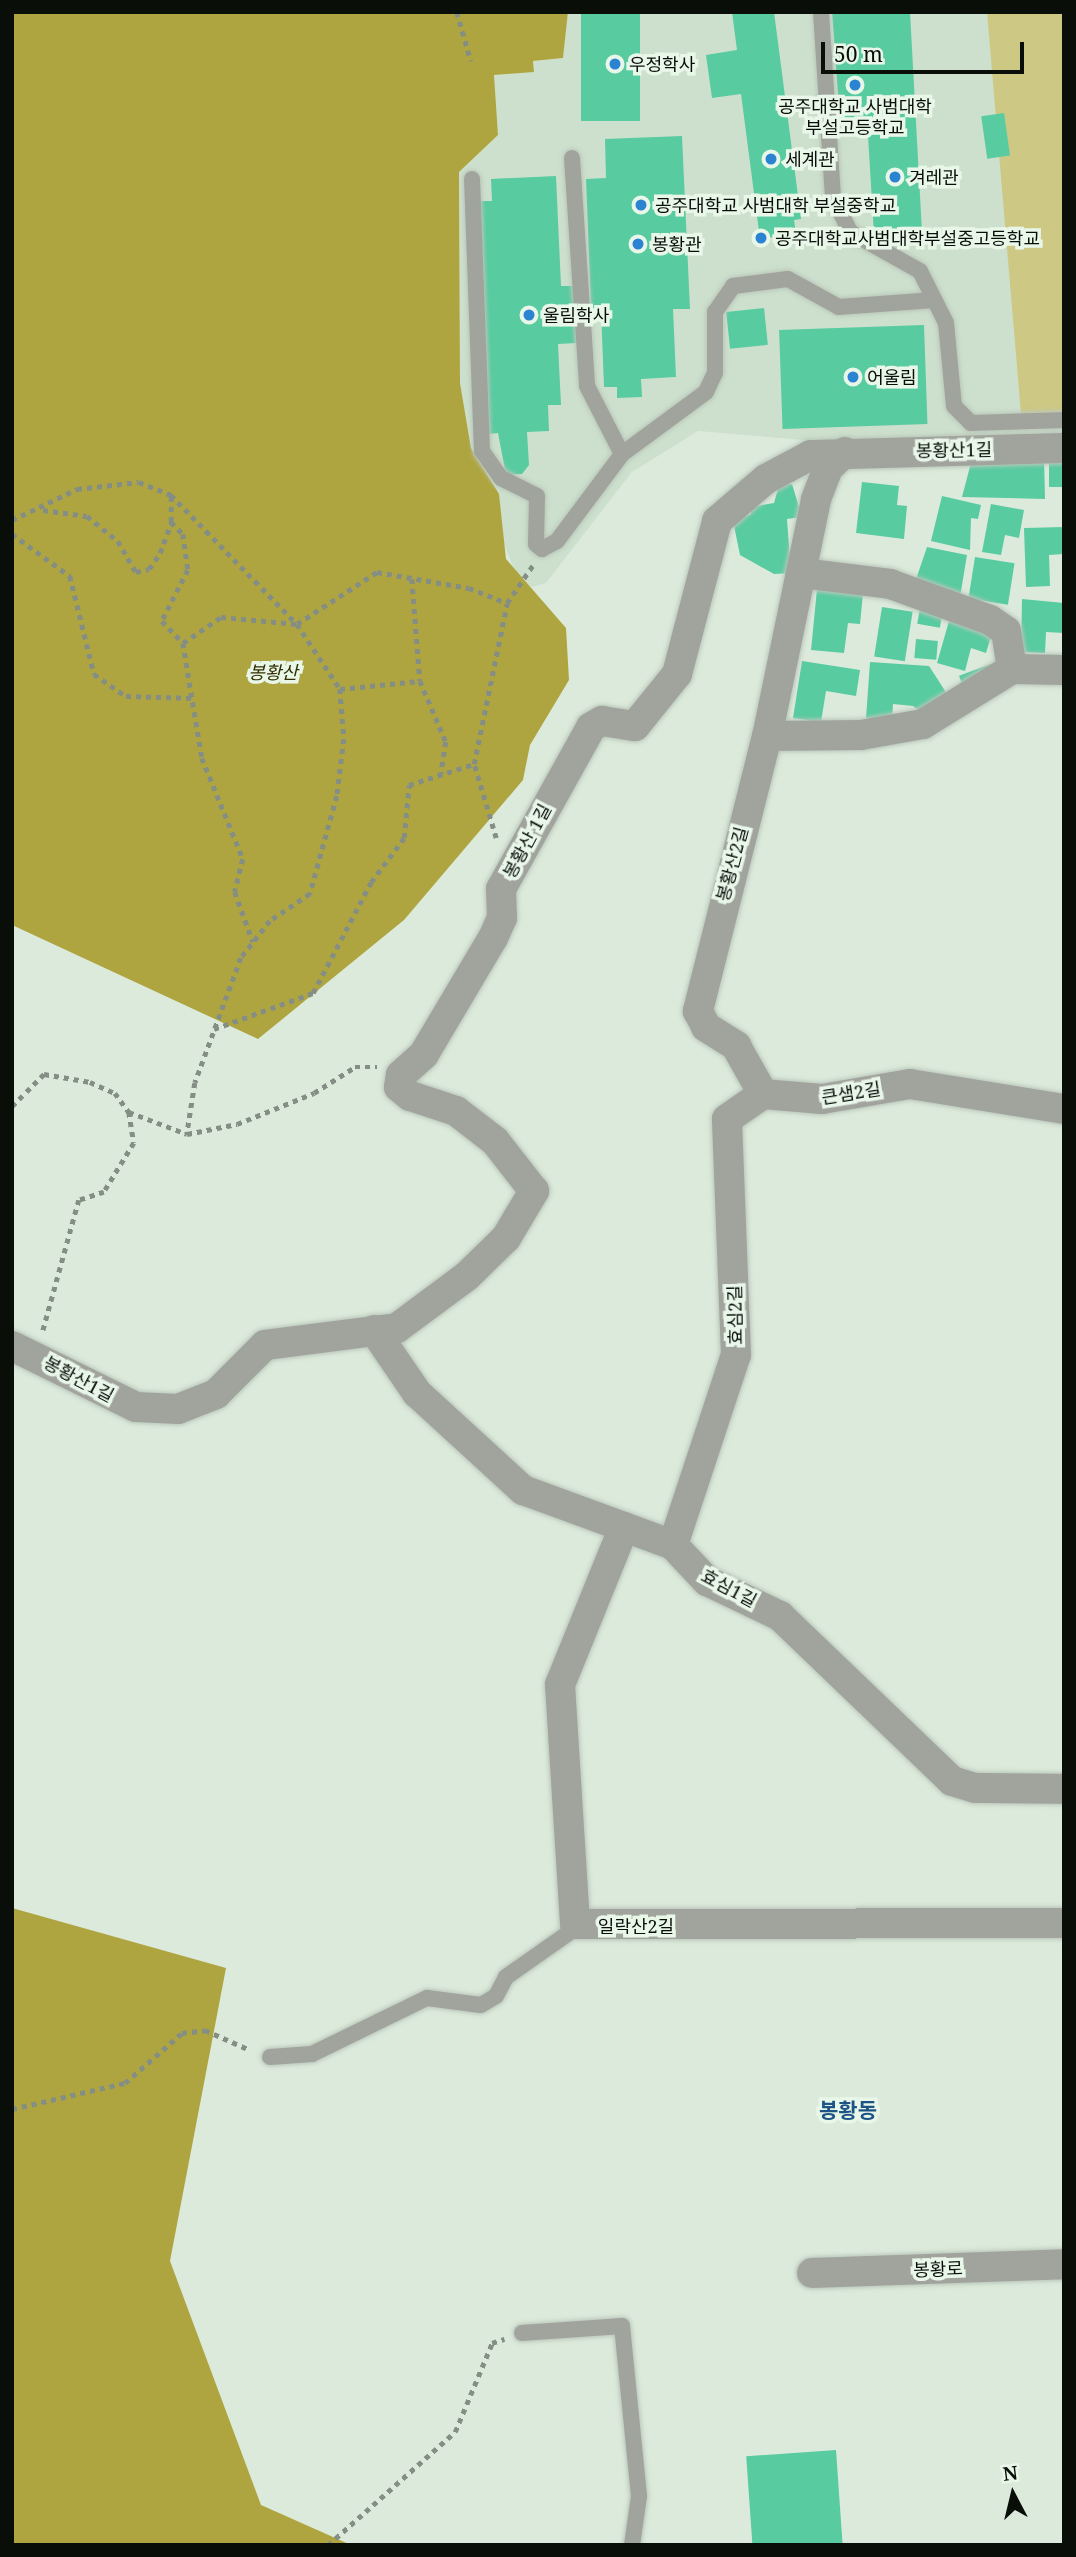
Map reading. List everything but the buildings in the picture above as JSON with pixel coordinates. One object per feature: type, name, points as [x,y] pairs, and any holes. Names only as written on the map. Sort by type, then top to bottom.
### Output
[{"type":"street","name":"봉황산1길","points":[[845,452],[1064,448]]},
{"type":"street","name":"봉황산2길","points":[[763,1094],[736,1046],[706,1027],[699,993],[767,736],[816,500],[828,468],[845,452]]},
{"type":"street","name":"봉황산 1길","points":[[409,1068],[444,1023],[493,938],[502,918],[501,890],[591,727],[602,721],[635,726],[677,674],[717,521],[791,464],[845,452]]},
{"type":"street","points":[[801,573],[890,584],[990,620],[1006,631],[1012,669]]},
{"type":"street","points":[[767,736],[861,735],[936,721],[1012,669],[1064,670]]},
{"type":"street","points":[[374,1330],[397,1328],[467,1276],[534,1200],[534,1191],[495,1141],[456,1111],[399,1087],[409,1068]]},
{"type":"street","name":"큰샘2길","points":[[763,1094],[822,1099],[911,1084],[1064,1109]]},
{"type":"street","name":"효심2길","points":[[673,1545],[736,1355],[727,1119],[763,1094]]},
{"type":"street","name":"봉황산1길","points":[[23,1351],[136,1407],[178,1409],[216,1394],[265,1345],[374,1330]]},
{"type":"street","name":"효심1길","points":[[374,1330],[417,1393],[523,1490],[673,1545],[707,1581],[798,1630],[952,1782],[975,1788],[1064,1789]]},
{"type":"street","name":"일락산2길","points":[[624,1527],[560,1685],[570,1894],[580,1925],[1064,1923]]},
{"type":"street","name":"봉황로","points":[[812,2273],[1064,2264]]},
{"type":"lane","points":[[821,12],[833,197],[850,232],[920,271],[946,323],[954,406],[961,416],[971,423],[1064,420]]},
{"type":"lane","points":[[572,158],[587,386],[622,454]]},
{"type":"lane","points":[[472,179],[482,451],[501,478],[537,496],[536,544],[542,548],[557,541],[622,454],[681,415],[713,383],[715,312],[733,286],[788,279],[839,307],[934,300]]},
{"type":"lane","points":[[271,2057],[312,2054],[427,1998],[481,2005],[496,1996],[506,1977],[580,1925]]},
{"type":"lane","points":[[522,2333],[622,2326],[639,2496],[632,2545]]},
{"type":"path","points":[[457,12],[471,61]]},
{"type":"path","points":[[12,520],[42,510],[77,489],[139,482],[171,495],[297,624],[341,689],[344,739],[337,796],[310,894],[270,920],[253,942],[214,1029],[195,1083],[187,1134]]},
{"type":"path","points":[[42,510],[87,516],[118,541],[136,572],[149,569],[171,522],[171,495]]},
{"type":"path","points":[[171,522],[183,534],[188,570],[162,621],[183,643],[202,758],[243,859],[235,892],[253,942]]},
{"type":"path","points":[[12,534],[70,576],[94,674],[126,696],[194,698]]},
{"type":"path","points":[[494,850],[474,764],[507,603],[542,548]]},
{"type":"path","points":[[183,643],[221,617],[297,624],[377,572],[507,603]]},
{"type":"path","points":[[412,579],[420,681],[446,742],[441,774]]},
{"type":"path","points":[[341,689],[420,681]]},
{"type":"path","points":[[214,1029],[313,993],[371,882],[404,838],[410,785],[474,764]]},
{"type":"path","points":[[129,1112],[187,1134],[237,1124],[314,1093],[355,1066],[409,1068]]},
{"type":"path","points":[[12,1106],[44,1074],[115,1093],[129,1112],[134,1143],[104,1192],[79,1200],[23,1351]]},
{"type":"path","points":[[12,2109],[125,2083],[182,2033],[205,2030],[271,2057]]},
{"type":"path","points":[[328,2545],[455,2432],[492,2343],[522,2333]]},
{"type":"shaded area","name":"공주대학교사범대학부설중고등학교","points":[[568,12],[1064,12],[1064,437],[840,443],[698,431],[632,472],[546,583],[532,587],[517,577],[500,533],[499,494],[471,448],[460,383],[459,172],[498,135],[494,75],[534,72],[533,61],[563,58]]},
{"type":"shaded area","points":[[987,12],[1064,12],[1064,413],[1021,414]]},
{"type":"green space","name":"봉황산","points":[[12,12],[568,12],[563,58],[533,61],[534,72],[494,75],[498,135],[459,172],[460,383],[471,448],[499,494],[506,559],[566,628],[569,680],[530,745],[523,780],[404,920],[258,1039],[12,925]]},
{"type":"green space","points":[[12,1908],[226,1968],[170,2261],[261,2505],[351,2545],[12,2545]]},
{"type":"place","name":"우정학사","points":[[615,64]]},
{"type":"place","name":"공주대학교 사범대학 부설고등학교","points":[[855,85]]},
{"type":"place","name":"세계관","points":[[771,159]]},
{"type":"place","name":"겨레관","points":[[895,177]]},
{"type":"place","name":"공주대학교 사범대학 부설중학교","points":[[641,205]]},
{"type":"place","name":"공주대학교사범대학부설중고등학교","points":[[761,238]]},
{"type":"place","name":"봉황관","points":[[638,244]]},
{"type":"place","name":"울림학사","points":[[529,315]]},
{"type":"place","name":"어울림","points":[[853,377]]},
{"type":"district","name":"봉황동","points":[[848,2110]]}]
